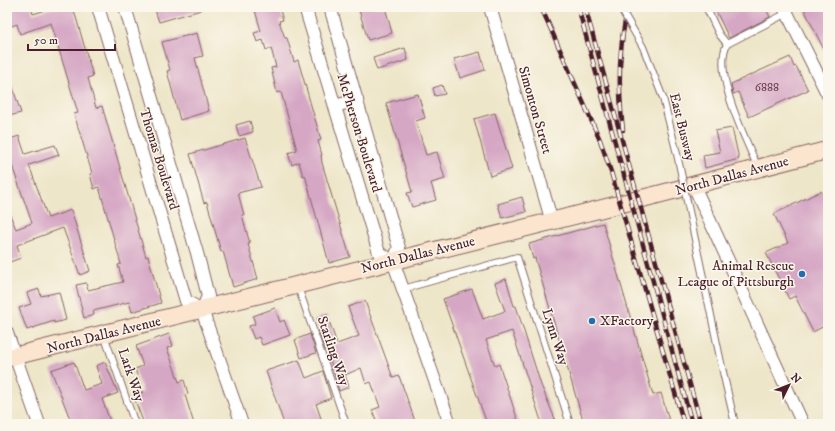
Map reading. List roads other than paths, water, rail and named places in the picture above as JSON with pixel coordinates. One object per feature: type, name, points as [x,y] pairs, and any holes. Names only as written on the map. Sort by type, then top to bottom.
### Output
[{"type":"main road","name":"North Dallas Avenue","points":[[11,357],[552,222],[828,150]]},
{"type":"street","name":"Thomas Boulevard","points":[[98,7],[186,301],[202,310],[208,296],[198,253],[125,7]]},
{"type":"street","name":"McPherson Boulevard","points":[[305,7],[379,253],[393,261],[399,248],[330,7]]},
{"type":"street","name":"Simonton Street","points":[[490,7],[552,222]]},
{"type":"street","points":[[786,10],[828,95]]},
{"type":"street","points":[[334,106],[357,100]]},
{"type":"street","points":[[694,186],[804,424]]},
{"type":"street","points":[[393,261],[450,424]]},
{"type":"street","points":[[202,310],[242,424]]},
{"type":"street","points":[[7,333],[11,357],[39,424]]},
{"type":"lane","name":"East Busway","points":[[620,7],[643,47],[663,98],[677,154],[734,424]]},
{"type":"lane","points":[[706,7],[719,34],[727,44]]},
{"type":"lane","points":[[758,169],[727,94],[724,51],[727,44],[786,10]]},
{"type":"lane","name":"Lynn Way","points":[[403,289],[516,258],[570,424]]},
{"type":"lane","name":"Starling Way","points":[[297,285],[346,424]]},
{"type":"lane","name":"Lark Way","points":[[104,334],[135,424]]},
{"type":"railway","points":[[541,7],[600,140],[611,172],[684,424]]},
{"type":"railway","points":[[578,7],[692,424]]},
{"type":"railway","points":[[585,7],[701,424]]},
{"type":"railway","points":[[623,130],[620,99],[620,68],[622,38],[628,7]]},
{"type":"place","name":"Animal Rescue League of Pittsburgh","points":[[802,274]]},
{"type":"place","name":"XFactory","points":[[592,321]]}]
